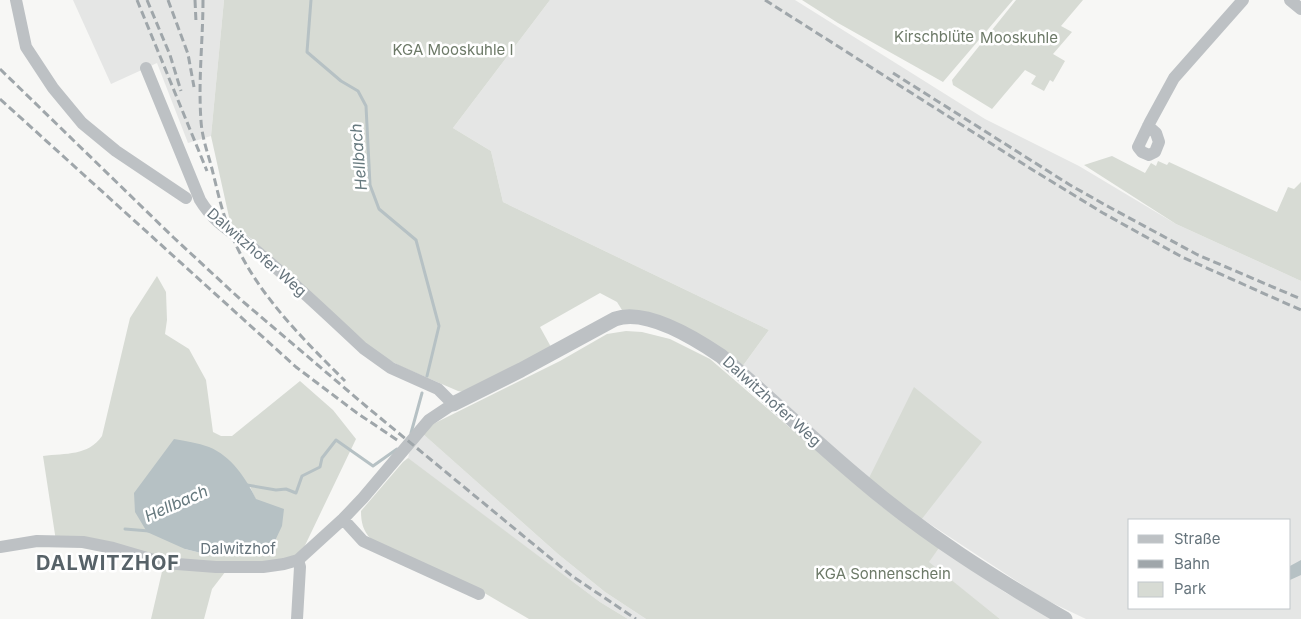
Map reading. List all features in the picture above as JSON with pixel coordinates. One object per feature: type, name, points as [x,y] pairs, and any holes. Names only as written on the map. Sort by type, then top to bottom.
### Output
[{"type":"street","points":[[16,0],[26,47],[53,88],[82,123],[116,150],[186,198]]},
{"type":"street","points":[[1148,126],[1174,78],[1243,0]]},
{"type":"street","points":[[1290,0],[1301,9]]},
{"type":"street","name":"Dalwitzhofer Weg","points":[[146,68],[200,200],[209,215],[259,252],[363,348],[391,368],[438,389],[453,404]]},
{"type":"street","name":"Dalwitzhofer Weg","points":[[418,432],[434,416],[453,404],[522,370],[615,319],[623,316],[657,323],[703,344],[722,356],[860,480],[885,500],[1010,587],[1065,619]]},
{"type":"street","name":"Dalwitzhof","points":[[0,547],[37,541],[83,542],[113,548],[164,563],[216,567],[263,567],[284,564],[298,560],[343,520],[364,498],[418,432]]},
{"type":"street","points":[[343,520],[363,540],[479,594]]},
{"type":"street","name":"Dalwitzhof","points":[[297,619],[300,567],[298,560]]},
{"type":"shaded area","points":[[73,0],[224,0],[211,136],[188,143],[157,63],[111,84]]},
{"type":"shaded area","points":[[550,0],[795,0],[985,119],[1079,166],[1176,224],[1301,281],[1301,619],[1086,619],[1044,599],[889,497],[742,367],[769,330],[503,202],[491,151],[453,128]]},
{"type":"shaded area","points":[[423,434],[558,554],[605,592],[646,619],[628,619],[600,602],[408,459],[409,453]]},
{"type":"shaded area","points":[[939,548],[1006,593],[1055,619],[1000,619],[928,562]]},
{"type":"green space","name":"KGA Mooskuhle I","points":[[224,0],[550,0],[453,128],[491,151],[503,202],[769,330],[742,367],[622,310],[617,302],[600,293],[540,327],[551,347],[468,393],[458,391],[400,366],[373,351],[252,239],[231,226],[211,136]]},
{"type":"green space","name":"Kirschblüte","points":[[802,0],[1013,0],[943,82],[838,23]]},
{"type":"green space","name":"Mooskuhle","points":[[1016,0],[1083,0],[1061,26],[1072,32],[1053,54],[1065,61],[1053,82],[1050,80],[1044,91],[1031,84],[1036,76],[1025,70],[992,109],[953,85],[952,80]]},
{"type":"green space","points":[[1112,156],[1145,173],[1151,163],[1156,166],[1158,161],[1167,165],[1169,162],[1277,212],[1288,187],[1294,189],[1301,182],[1301,281],[1176,224],[1084,165]]},
{"type":"green space","points":[[157,276],[166,292],[167,320],[165,334],[189,349],[206,380],[213,432],[221,436],[232,436],[300,381],[333,410],[356,439],[298,560],[229,567],[212,589],[204,619],[151,619],[164,563],[56,541],[43,456],[68,454],[83,450],[90,447],[102,436],[130,318]],"holes":[[[249,484],[274,543],[209,555],[185,549]]]},
{"type":"green space","name":"KGA Sonnenschein","points":[[626,331],[642,332],[670,339],[710,359],[881,506],[939,548],[929,562],[1000,619],[646,619],[605,592],[558,554],[423,434],[433,424],[560,361],[607,334]]},
{"type":"green space","points":[[914,387],[982,442],[921,520],[868,480]]},
{"type":"green space","points":[[408,458],[600,602],[628,619],[529,619],[481,591],[371,539],[363,526],[361,511]]},
{"type":"water","points":[[174,439],[200,444],[217,451],[237,468],[248,483],[256,499],[284,509],[282,526],[274,543],[209,555],[185,549],[147,532],[135,512],[134,493]]},
{"type":"water","points":[[1301,560],[1301,575],[1291,580],[1291,565]]},
{"type":"waterway","name":"Hellbach","points":[[311,0],[307,52],[341,81],[358,91],[366,106],[370,185],[379,209],[416,240],[439,326],[427,376]]},
{"type":"waterway","name":"Hellbach","points":[[411,433],[422,393]]},
{"type":"waterway","name":"Hellbach","points":[[247,485],[276,490],[286,489],[296,493],[302,476],[320,467],[322,458],[336,440],[373,466],[397,449]]},
{"type":"waterway","name":"Hellbach","points":[[125,529],[149,531]]},
{"type":"railway","points":[[137,0],[207,171]]},
{"type":"railway","points":[[147,0],[170,55],[181,91]]},
{"type":"railway","points":[[168,0],[188,54],[194,87]]},
{"type":"railway","points":[[195,0],[196,22]]},
{"type":"railway","points":[[203,0],[200,90],[202,128],[227,224],[251,273],[265,293],[295,330],[345,381]]},
{"type":"railway","points":[[765,0],[1103,213],[1182,257],[1301,310]]},
{"type":"railway","points":[[0,69],[173,237],[240,299],[367,407],[572,576],[636,619]]},
{"type":"railway","points":[[893,73],[1070,185],[1109,207],[1198,255],[1301,299]]},
{"type":"railway","points":[[0,99],[296,367],[357,413],[400,442]]},
{"type":"district","name":"DALWITZHOF","points":[[108,563]]}]
